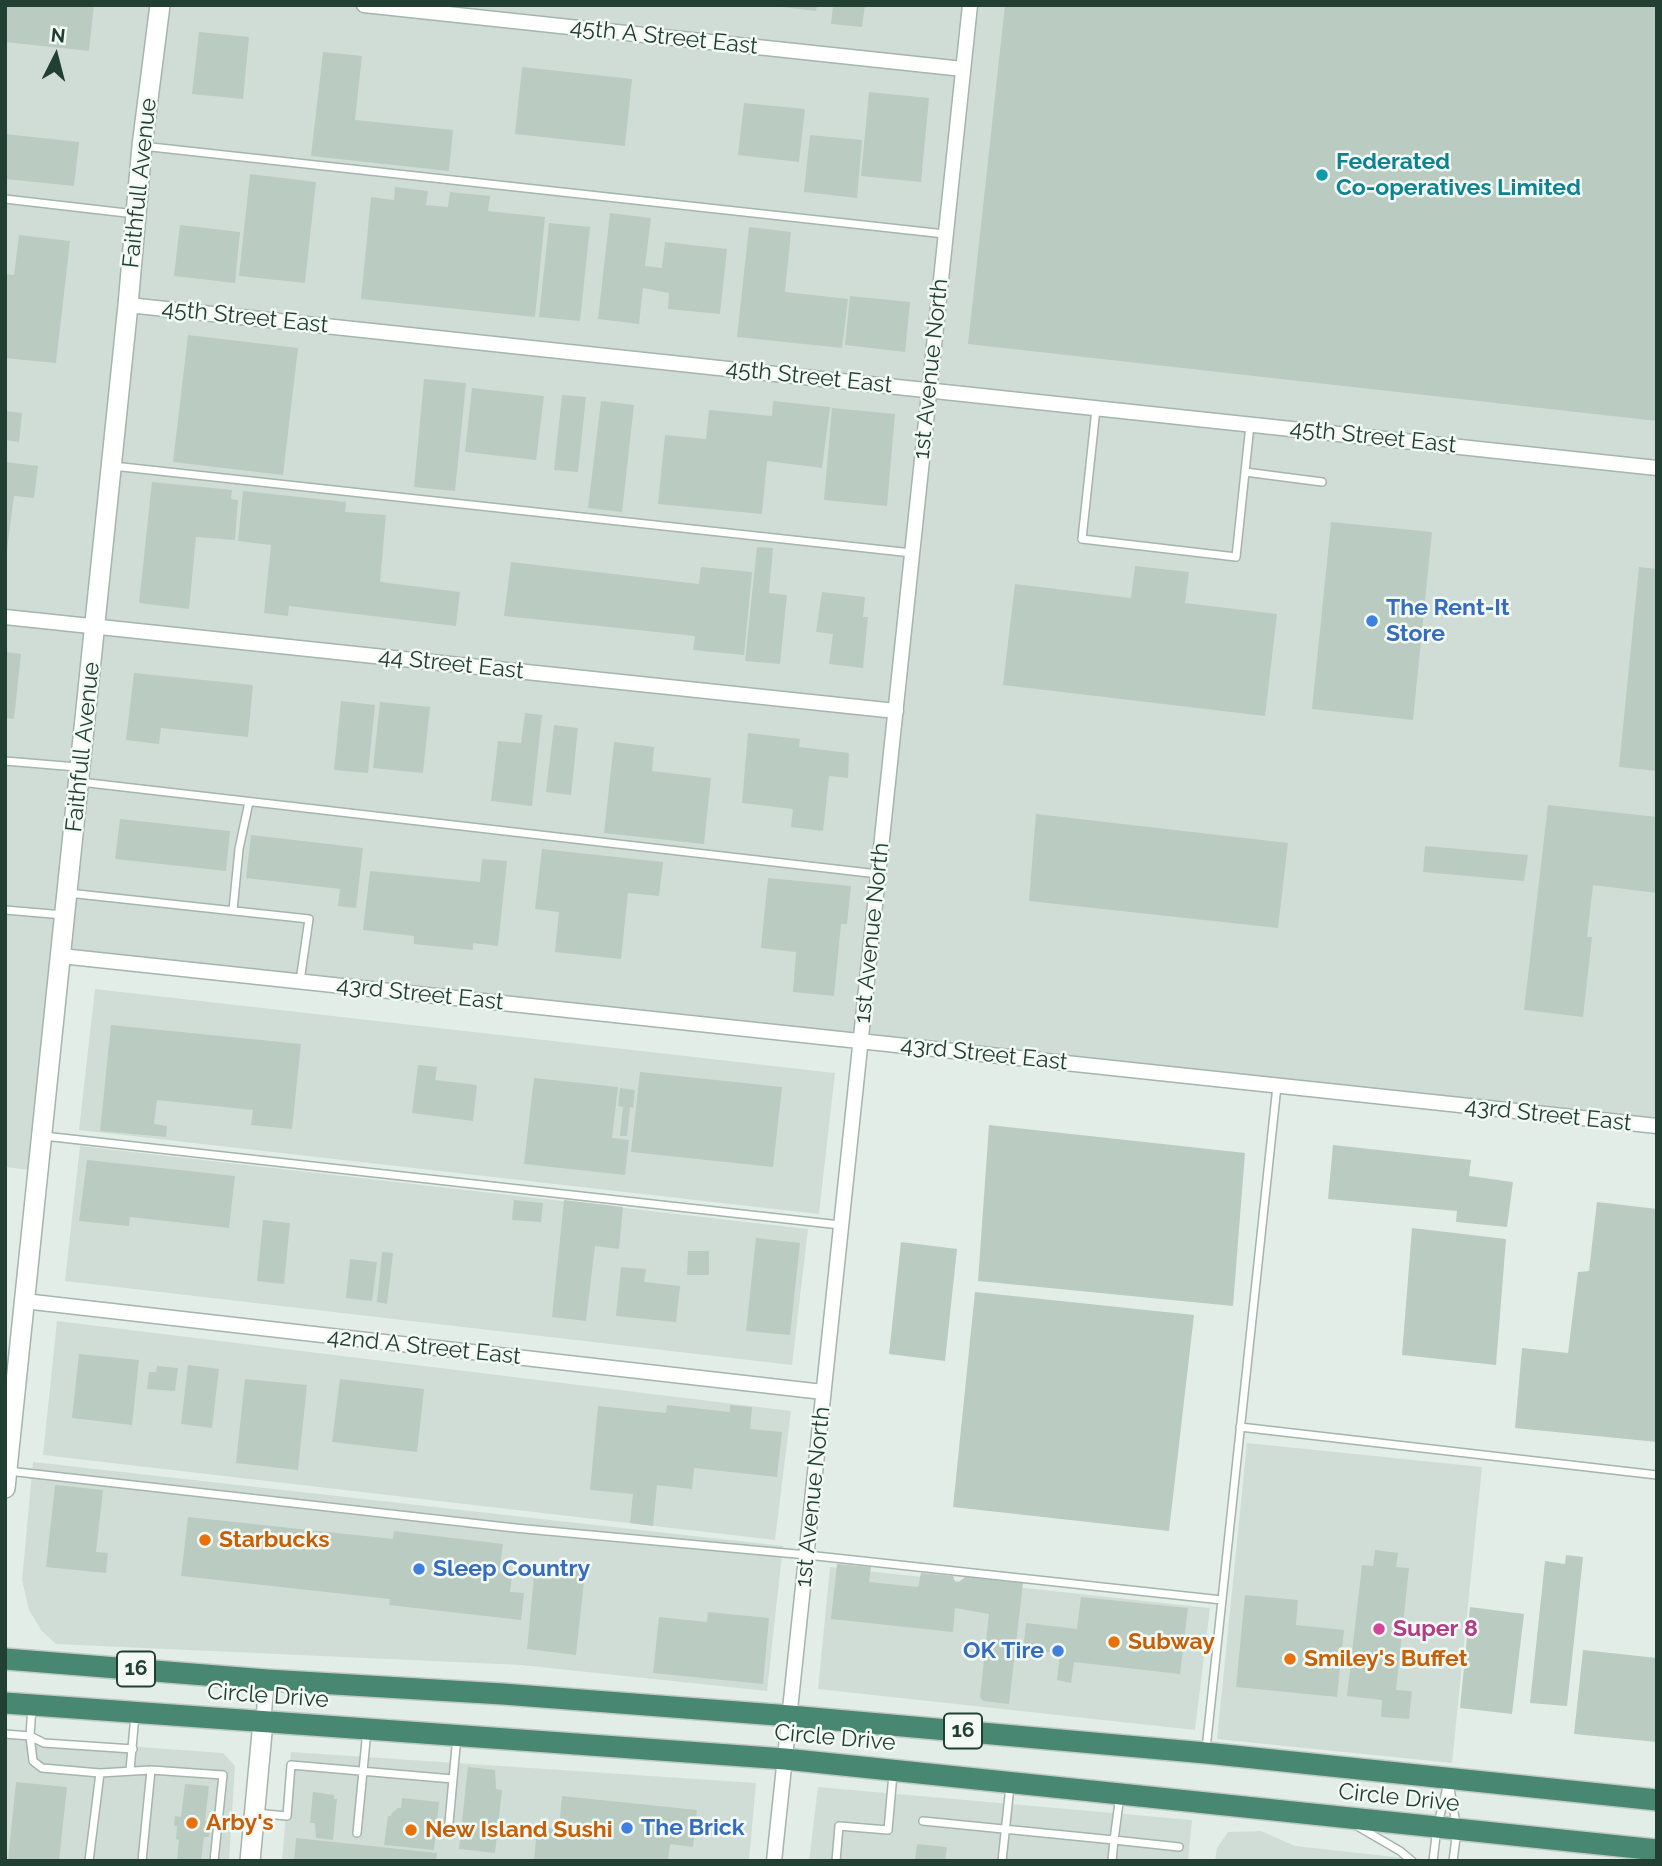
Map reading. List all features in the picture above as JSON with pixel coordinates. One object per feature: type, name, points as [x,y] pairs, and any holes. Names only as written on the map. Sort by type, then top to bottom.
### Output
[{"type":"highway","name":"Circle Drive","points":[[5,1659],[790,1716],[1206,1753],[1657,1800]]},
{"type":"highway","name":"Circle Drive","points":[[5,1703],[785,1759],[1657,1850]]},
{"type":"street","name":"Faithfull Avenue","points":[[6,1479],[112,466],[142,146],[159,5]]},
{"type":"street","name":"45th A Street East","points":[[364,5],[963,69]]},
{"type":"street","name":"1st Avenue North","points":[[774,1861],[970,5]]},
{"type":"street","name":"45th Street East","points":[[128,305],[1657,467]]},
{"type":"street","name":"44 Street East","points":[[5,617],[896,711]]},
{"type":"street","name":"43rd Street East","points":[[61,956],[1657,1126]]},
{"type":"street","name":"42nd A Street East","points":[[24,1301],[823,1392]]},
{"type":"street","points":[[250,1861],[267,1680]]},
{"type":"lane","points":[[142,146],[945,234]]},
{"type":"lane","points":[[5,199],[136,214]]},
{"type":"lane","points":[[1096,408],[1082,539],[1236,557],[1250,424]]},
{"type":"lane","points":[[112,466],[912,553]]},
{"type":"lane","points":[[1245,472],[1322,482]]},
{"type":"lane","points":[[5,761],[249,802],[879,874]]},
{"type":"lane","points":[[233,911],[239,849],[249,802]]},
{"type":"lane","points":[[68,892],[309,919],[300,981]]},
{"type":"lane","points":[[5,910],[65,915]]},
{"type":"lane","points":[[1206,1753],[1277,1086]]},
{"type":"lane","points":[[42,1136],[840,1225]]},
{"type":"lane","points":[[1240,1427],[1657,1475]]},
{"type":"lane","points":[[6,1479],[807,1555],[1222,1600]]},
{"type":"lane","points":[[32,1705],[30,1736],[33,1760],[42,1768],[100,1773],[151,1770],[223,1775],[214,1861]]},
{"type":"lane","points":[[130,1770],[135,1714]]},
{"type":"lane","points":[[357,1833],[367,1729]]},
{"type":"lane","points":[[5,1734],[30,1736],[44,1743],[133,1749]]},
{"type":"lane","points":[[448,1834],[457,1735]]},
{"type":"lane","points":[[254,1813],[287,1816],[291,1765],[453,1779]]},
{"type":"lane","points":[[142,1861],[151,1770]]},
{"type":"lane","points":[[836,1861],[839,1826],[888,1830],[894,1770]]},
{"type":"lane","points":[[89,1861],[100,1773]]},
{"type":"lane","points":[[1449,1779],[1447,1829],[1453,1861]]},
{"type":"lane","points":[[1433,1861],[1447,1829],[1449,1779]]},
{"type":"lane","points":[[1002,1861],[1011,1782]]},
{"type":"lane","points":[[1112,1861],[1120,1794]]},
{"type":"lane","points":[[1344,1818],[1412,1861]]},
{"type":"lane","points":[[923,1821],[1179,1847]]},
{"type":"shaded area","points":[[5,5],[1657,5],[1657,1126],[61,956],[38,1171],[5,1167]]},
{"type":"shaded area","points":[[95,989],[835,1073],[819,1214],[79,1130]]},
{"type":"shaded area","points":[[80,1146],[808,1229],[792,1365],[65,1281]]},
{"type":"shaded area","points":[[57,1321],[791,1411],[775,1540],[43,1455]]},
{"type":"shaded area","points":[[1247,1443],[1482,1467],[1452,1763],[1217,1739]]},
{"type":"shaded area","points":[[33,1462],[783,1546],[767,1691],[521,1665],[56,1644],[41,1630],[29,1610],[22,1580]]},
{"type":"shaded area","points":[[830,1567],[1210,1608],[1195,1730],[818,1689]]},
{"type":"shaded area","points":[[5,1737],[223,1753],[235,1766],[229,1861],[5,1861]]},
{"type":"shaded area","points":[[291,1752],[756,1783],[749,1861],[282,1861]]},
{"type":"shaded area","points":[[818,1787],[1192,1820],[1188,1861],[809,1861]]},
{"type":"shaded area","points":[[1261,1831],[1295,1846],[1455,1861],[1215,1861],[1217,1848],[1228,1832]]},
{"type":"building","points":[[5,5],[94,5],[89,51],[5,42]]},
{"type":"building","points":[[782,5],[817,5],[816,11]]},
{"type":"building","points":[[833,5],[865,5],[862,27],[831,24]]},
{"type":"building","name":"Federated Co-operatives Limited","points":[[1005,5],[1657,5],[1657,421],[968,344]]},
{"type":"building","points":[[199,32],[249,37],[243,99],[192,94]]},
{"type":"building","points":[[323,52],[362,56],[355,120],[453,130],[449,171],[311,156]]},
{"type":"building","points":[[522,67],[632,79],[625,146],[515,134]]},
{"type":"building","points":[[869,92],[929,98],[921,182],[861,176]]},
{"type":"building","points":[[744,103],[805,109],[799,162],[738,155]]},
{"type":"building","points":[[5,134],[79,142],[74,186],[5,179]]},
{"type":"building","points":[[810,135],[862,140],[857,198],[804,192]]},
{"type":"building","points":[[250,174],[316,182],[305,283],[239,276]]},
{"type":"building","points":[[395,187],[428,191],[426,205],[448,207],[450,192],[490,196],[488,211],[545,217],[535,317],[361,299],[371,197],[394,200]]},
{"type":"building","points":[[610,213],[651,218],[645,266],[662,268],[665,242],[727,249],[720,314],[668,309],[669,293],[643,288],[639,324],[598,319]]},
{"type":"building","points":[[549,223],[590,227],[580,321],[539,317]]},
{"type":"building","points":[[180,225],[240,232],[235,283],[174,276]]},
{"type":"building","points":[[749,227],[791,232],[785,292],[848,299],[842,348],[737,337]]},
{"type":"building","points":[[19,235],[70,241],[56,363],[5,358],[5,274],[14,275]]},
{"type":"building","points":[[850,296],[910,302],[905,352],[845,345]]},
{"type":"building","points":[[188,335],[298,348],[283,475],[173,462]]},
{"type":"building","points":[[424,379],[466,383],[455,491],[414,487]]},
{"type":"building","points":[[472,388],[544,396],[536,460],[465,452]]},
{"type":"building","points":[[562,395],[586,397],[578,472],[554,470]]},
{"type":"building","points":[[601,401],[634,405],[622,512],[588,508]]},
{"type":"building","points":[[773,401],[830,407],[822,468],[767,461],[762,514],[658,504],[665,435],[706,439],[709,410],[772,416]]},
{"type":"building","points":[[832,408],[895,414],[887,506],[824,500]]},
{"type":"building","points":[[5,411],[22,413],[19,442],[5,440]]},
{"type":"building","points":[[5,462],[38,466],[34,498],[14,496],[7,549]]},
{"type":"building","points":[[152,482],[232,490],[231,499],[238,500],[235,540],[196,537],[189,609],[139,603]]},
{"type":"building","points":[[243,491],[346,502],[345,512],[386,515],[380,582],[460,592],[456,626],[289,606],[288,616],[264,613],[271,545],[238,541]]},
{"type":"building","name":"The Rent-It Store","points":[[1331,522],[1432,532],[1413,720],[1312,709]]},
{"type":"building","points":[[757,547],[773,548],[769,593],[787,595],[780,664],[745,661]]},
{"type":"building","points":[[511,562],[699,584],[701,567],[752,572],[744,655],[693,650],[695,636],[504,616]]},
{"type":"building","points":[[1135,566],[1189,572],[1185,603],[1277,614],[1265,716],[1003,685],[1015,584],[1131,598]]},
{"type":"building","points":[[1639,567],[1657,569],[1657,771],[1619,767]]},
{"type":"building","points":[[822,592],[865,597],[863,617],[868,617],[863,668],[829,664],[833,634],[816,632]]},
{"type":"building","points":[[5,652],[21,654],[14,719],[5,718]]},
{"type":"building","points":[[134,673],[253,685],[248,737],[161,728],[159,744],[126,740]]},
{"type":"building","points":[[341,701],[375,705],[368,773],[334,770]]},
{"type":"building","points":[[380,702],[430,707],[423,773],[373,768]]},
{"type":"building","points":[[525,713],[542,715],[532,806],[491,801],[498,741],[521,743]]},
{"type":"building","points":[[554,725],[578,728],[571,795],[546,792]]},
{"type":"building","points":[[748,733],[800,739],[799,747],[849,753],[848,778],[829,776],[823,831],[791,827],[793,809],[742,803]]},
{"type":"building","points":[[614,742],[654,747],[652,771],[711,778],[704,844],[604,833]]},
{"type":"building","points":[[1548,805],[1657,817],[1657,893],[1593,885],[1587,937],[1592,937],[1583,1017],[1524,1010]]},
{"type":"building","points":[[1036,814],[1288,843],[1278,928],[1029,901]]},
{"type":"building","points":[[120,819],[230,831],[226,871],[115,859]]},
{"type":"building","points":[[251,835],[363,848],[356,908],[338,906],[340,889],[246,878]]},
{"type":"building","points":[[1425,846],[1528,855],[1524,881],[1423,872]]},
{"type":"building","points":[[542,849],[663,862],[659,896],[628,893],[621,959],[555,952],[559,912],[535,909]]},
{"type":"building","points":[[482,859],[507,861],[498,946],[473,943],[473,950],[414,944],[414,936],[363,930],[370,871],[480,882]]},
{"type":"building","points":[[768,878],[851,886],[847,924],[841,924],[834,996],[793,992],[796,952],[761,948]]},
{"type":"building","points":[[111,1025],[301,1044],[292,1129],[251,1125],[253,1110],[157,1100],[154,1124],[167,1126],[166,1137],[100,1131]]},
{"type":"building","points":[[418,1065],[437,1067],[435,1080],[477,1085],[473,1121],[412,1113]]},
{"type":"building","points":[[640,1072],[782,1087],[773,1167],[631,1152]]},
{"type":"building","points":[[534,1078],[618,1087],[612,1138],[629,1140],[625,1175],[524,1164]]},
{"type":"building","points":[[620,1088],[635,1090],[627,1136],[620,1136],[623,1107],[618,1106]]},
{"type":"building","points":[[989,1125],[1245,1153],[1233,1306],[978,1281]]},
{"type":"building","points":[[1333,1145],[1471,1160],[1469,1176],[1513,1182],[1507,1227],[1456,1222],[1457,1211],[1328,1199]]},
{"type":"building","points":[[87,1160],[235,1176],[229,1228],[130,1217],[129,1226],[79,1221]]},
{"type":"building","points":[[514,1200],[543,1203],[541,1222],[512,1220]]},
{"type":"building","points":[[564,1200],[623,1207],[619,1249],[595,1246],[586,1321],[552,1317]]},
{"type":"building","points":[[1597,1202],[1657,1209],[1657,1442],[1515,1428],[1522,1348],[1568,1353],[1578,1272],[1589,1271]]},
{"type":"building","points":[[263,1220],[290,1223],[284,1284],[257,1281]]},
{"type":"building","points":[[1412,1228],[1506,1239],[1496,1365],[1402,1355]]},
{"type":"building","points":[[756,1238],[800,1243],[790,1335],[746,1331]]},
{"type":"building","points":[[901,1242],[957,1249],[945,1361],[889,1354]]},
{"type":"building","points":[[688,1251],[709,1251],[709,1275],[687,1275]]},
{"type":"building","points":[[382,1252],[393,1253],[387,1304],[377,1302]]},
{"type":"building","points":[[350,1259],[377,1262],[372,1301],[346,1298]]},
{"type":"building","points":[[621,1267],[646,1269],[644,1282],[680,1286],[676,1322],[616,1316]]},
{"type":"building","points":[[975,1292],[1194,1315],[1169,1531],[953,1507]]},
{"type":"building","points":[[79,1354],[139,1360],[132,1425],[72,1418]]},
{"type":"building","points":[[188,1365],[219,1369],[212,1428],[181,1424]]},
{"type":"building","points":[[157,1366],[178,1368],[175,1391],[147,1389],[149,1372],[156,1372]]},
{"type":"building","points":[[245,1379],[307,1385],[298,1470],[236,1463]]},
{"type":"building","points":[[340,1379],[424,1389],[417,1452],[332,1442]]},
{"type":"building","points":[[667,1405],[730,1412],[730,1405],[752,1407],[750,1429],[782,1432],[777,1477],[694,1468],[692,1489],[657,1485],[653,1526],[630,1523],[633,1494],[590,1490],[598,1406],[666,1413]]},
{"type":"building","points":[[55,1485],[103,1490],[96,1552],[108,1553],[106,1573],[46,1567]]},
{"type":"building","points":[[188,1517],[393,1539],[394,1531],[503,1544],[499,1573],[512,1575],[510,1592],[524,1593],[521,1620],[389,1605],[390,1599],[181,1576]]},
{"type":"building","name":"Super 8","points":[[1375,1550],[1398,1553],[1396,1567],[1409,1568],[1396,1690],[1412,1691],[1409,1719],[1381,1717],[1382,1700],[1347,1696],[1362,1565],[1373,1566]]},
{"type":"building","points":[[1566,1555],[1583,1557],[1567,1706],[1530,1703],[1545,1561],[1565,1564]]},
{"type":"building","points":[[837,1564],[871,1567],[869,1582],[918,1587],[921,1573],[953,1576],[955,1582],[965,1577],[1023,1583],[1009,1704],[983,1701],[980,1697],[989,1614],[955,1608],[953,1632],[831,1619]]},
{"type":"building","points":[[535,1566],[585,1572],[576,1655],[527,1649]]},
{"type":"building","name":"Smiley's Buffet","points":[[1245,1595],[1298,1600],[1296,1625],[1344,1630],[1337,1697],[1236,1687]]},
{"type":"building","points":[[1081,1597],[1188,1608],[1180,1674],[1074,1662],[1071,1683],[1057,1680],[1060,1653],[1023,1650],[1026,1623],[1077,1629]]},
{"type":"building","points":[[1470,1607],[1524,1614],[1512,1714],[1460,1708]]},
{"type":"building","points":[[708,1612],[769,1618],[763,1684],[653,1673],[659,1617],[707,1622]]},
{"type":"building","points":[[1583,1650],[1657,1658],[1657,1742],[1574,1734]]},
{"type":"building","points":[[468,1767],[495,1770],[496,1789],[502,1790],[495,1853],[459,1849]]},
{"type":"building","points":[[16,1782],[67,1787],[59,1861],[8,1861]]},
{"type":"building","name":"Arby's","points":[[185,1784],[209,1786],[205,1821],[210,1821],[209,1837],[204,1837],[201,1861],[177,1861],[179,1840],[176,1839],[175,1816],[181,1817]]},
{"type":"building","points":[[313,1792],[334,1795],[334,1799],[337,1799],[333,1840],[316,1838],[315,1823],[310,1823]]},
{"type":"building","name":"The Brick","points":[[562,1796],[697,1810],[693,1847],[670,1844],[668,1861],[534,1861],[537,1827],[559,1829]]},
{"type":"building","name":"New Island Sushi","points":[[402,1798],[439,1802],[434,1850],[384,1845],[388,1816],[401,1808]]},
{"type":"building","points":[[296,1838],[437,1853],[436,1861],[294,1861]]},
{"type":"building","points":[[917,1844],[947,1847],[945,1861],[915,1861]]},
{"type":"place","name":"Federated Co-operatives Limited","points":[[1322,175]]},
{"type":"place","name":"The Rent-It Store","points":[[1372,621]]},
{"type":"place","name":"Starbucks","points":[[205,1540]]},
{"type":"place","name":"Sleep Country","points":[[419,1569]]},
{"type":"place","name":"Super 8","points":[[1379,1629]]},
{"type":"place","name":"Subway","points":[[1114,1642]]},
{"type":"place","name":"OK Tire","points":[[1058,1651]]},
{"type":"place","name":"Smiley's Buffet","points":[[1290,1659]]},
{"type":"place","name":"Arby's","points":[[192,1823]]},
{"type":"place","name":"The Brick","points":[[627,1828]]},
{"type":"place","name":"New Island Sushi","points":[[411,1830]]}]
